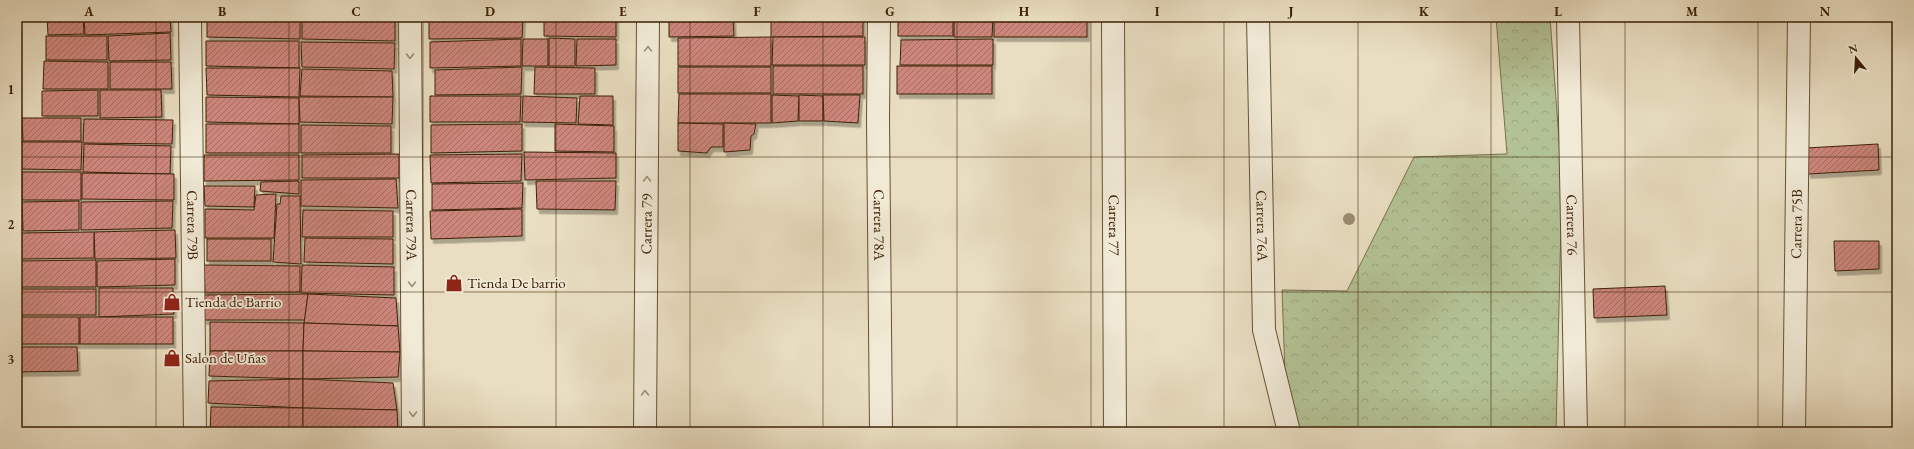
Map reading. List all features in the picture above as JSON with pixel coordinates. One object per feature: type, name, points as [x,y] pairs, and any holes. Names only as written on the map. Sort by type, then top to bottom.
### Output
[{"type":"street","name":"Carrera 79B","points":[[190,17],[195,432]]},
{"type":"street","name":"Carrera 79A","points":[[410,17],[413,432]]},
{"type":"street","name":"Carrera 79","points":[[644,432],[648,17]]},
{"type":"street","name":"Carrera 78A","points":[[879,17],[878,119],[881,432]]},
{"type":"street","name":"Carrera 77","points":[[1113,17],[1115,432]]},
{"type":"street","name":"Carrera 76A","points":[[1258,17],[1264,330],[1289,432]]},
{"type":"street","name":"Carrera 76","points":[[1568,17],[1576,432]]},
{"type":"street","name":"Carrera 75B","points":[[1794,432],[1799,17]]},
{"type":"green space","points":[[1496,17],[1550,17],[1562,181],[1556,432],[1300,432],[1285,373],[1282,290],[1347,291],[1414,157],[1507,154]]},
{"type":"building","points":[[47,17],[83,17],[84,34],[48,35]]},
{"type":"building","points":[[84,17],[170,17],[171,32],[85,35]]},
{"type":"building","points":[[207,17],[300,17],[300,39],[207,37]]},
{"type":"building","points":[[302,17],[395,17],[395,41],[302,39]]},
{"type":"building","points":[[429,17],[523,17],[522,38],[429,39]]},
{"type":"building","points":[[544,17],[616,17],[616,37],[544,36]]},
{"type":"building","points":[[669,17],[733,17],[734,36],[669,37]]},
{"type":"building","points":[[771,17],[863,17],[863,36],[771,37]]},
{"type":"building","points":[[898,17],[953,17],[953,36],[898,36]]},
{"type":"building","points":[[954,17],[993,17],[992,37],[954,37]]},
{"type":"building","points":[[994,17],[1087,17],[1087,37],[994,37]]},
{"type":"building","points":[[170,33],[171,60],[109,61],[108,36]]},
{"type":"building","points":[[46,36],[107,36],[107,60],[46,60]]},
{"type":"building","points":[[771,37],[771,66],[678,66],[678,38]]},
{"type":"building","points":[[773,37],[865,37],[865,65],[772,65]]},
{"type":"building","points":[[549,38],[575,39],[575,66],[549,66]]},
{"type":"building","points":[[521,39],[521,66],[430,68],[430,42]]},
{"type":"building","points":[[523,39],[548,39],[548,66],[522,66]]},
{"type":"building","points":[[577,39],[616,39],[616,65],[576,66]]},
{"type":"building","points":[[993,39],[993,65],[900,65],[901,40]]},
{"type":"building","points":[[206,41],[299,41],[299,68],[206,66]]},
{"type":"building","points":[[301,42],[395,43],[394,69],[302,67]]},
{"type":"building","points":[[44,61],[108,62],[108,89],[43,89]]},
{"type":"building","points":[[110,62],[171,62],[172,89],[110,89]]},
{"type":"building","points":[[773,66],[863,66],[863,94],[773,94]]},
{"type":"building","points":[[897,66],[992,66],[992,94],[897,94]]},
{"type":"building","points":[[522,67],[521,94],[435,95],[435,70]]},
{"type":"building","points":[[535,67],[595,68],[595,94],[534,94]]},
{"type":"building","points":[[678,67],[771,67],[771,93],[678,93]]},
{"type":"building","points":[[206,68],[300,68],[299,97],[207,95]]},
{"type":"building","points":[[302,69],[392,71],[393,97],[300,96]]},
{"type":"building","points":[[98,90],[98,116],[42,116],[42,91]]},
{"type":"building","points":[[100,90],[161,90],[162,117],[100,118]]},
{"type":"building","points":[[679,94],[771,94],[771,123],[678,123]]},
{"type":"building","points":[[772,95],[799,96],[798,121],[772,123]]},
{"type":"building","points":[[799,95],[823,96],[823,121],[799,121]]},
{"type":"building","points":[[823,95],[860,95],[858,123],[824,121]]},
{"type":"building","points":[[430,96],[521,96],[520,122],[430,122]]},
{"type":"building","points":[[523,96],[577,98],[576,123],[522,122]]},
{"type":"building","points":[[580,96],[613,96],[613,125],[578,124]]},
{"type":"building","points":[[206,97],[299,98],[299,124],[206,122]]},
{"type":"building","points":[[299,97],[393,97],[392,124],[300,122]]},
{"type":"building","points":[[22,118],[81,118],[81,141],[23,141]]},
{"type":"building","points":[[84,119],[173,120],[172,144],[83,143]]},
{"type":"building","points":[[678,123],[723,124],[723,147],[711,147],[707,153],[678,151]]},
{"type":"building","points":[[724,123],[756,124],[754,134],[751,136],[750,150],[724,152]]},
{"type":"building","points":[[206,124],[299,124],[299,153],[206,153]]},
{"type":"building","points":[[522,124],[522,151],[431,153],[431,125]]},
{"type":"building","points":[[555,124],[614,126],[614,152],[555,151]]},
{"type":"building","points":[[301,125],[391,126],[391,153],[301,153]]},
{"type":"building","points":[[21,142],[82,142],[81,170],[21,169]]},
{"type":"building","points":[[84,144],[171,146],[170,174],[83,172]]},
{"type":"building","points":[[1878,144],[1879,170],[1808,174],[1806,148]]},
{"type":"building","points":[[524,152],[616,153],[616,178],[525,180]]},
{"type":"building","points":[[399,154],[399,178],[302,178],[302,155]]},
{"type":"building","points":[[522,154],[521,181],[431,183],[430,155]]},
{"type":"building","points":[[204,155],[299,155],[299,180],[204,181]]},
{"type":"building","points":[[22,172],[81,172],[81,200],[22,200]]},
{"type":"building","points":[[82,173],[174,174],[174,200],[82,199]]},
{"type":"building","points":[[396,179],[398,208],[301,206],[301,180]]},
{"type":"building","points":[[299,181],[299,194],[260,191],[261,182]]},
{"type":"building","points":[[536,181],[616,181],[615,210],[537,209]]},
{"type":"building","points":[[523,183],[522,208],[432,210],[432,184]]},
{"type":"building","points":[[204,186],[255,186],[254,207],[205,206]]},
{"type":"building","points":[[276,194],[274,238],[205,238],[205,209],[254,210],[256,195]]},
{"type":"building","points":[[281,196],[300,196],[301,264],[273,262],[277,204],[280,204]]},
{"type":"building","points":[[79,201],[79,230],[23,231],[22,202]]},
{"type":"building","points":[[173,201],[172,228],[81,230],[81,202]]},
{"type":"building","points":[[522,209],[522,236],[431,239],[430,211]]},
{"type":"building","points":[[303,210],[393,211],[393,237],[302,237]]},
{"type":"building","points":[[175,230],[176,258],[95,259],[94,232]]},
{"type":"building","points":[[94,232],[94,258],[19,259],[19,233]]},
{"type":"building","points":[[305,238],[393,239],[393,264],[304,262]]},
{"type":"building","points":[[207,239],[271,239],[271,261],[207,261]]},
{"type":"building","points":[[1834,241],[1879,241],[1879,269],[1835,271]]},
{"type":"building","points":[[175,259],[175,285],[97,287],[97,261]]},
{"type":"building","points":[[96,260],[96,287],[19,287],[19,261]]},
{"type":"building","points":[[204,265],[300,266],[300,292],[205,293]]},
{"type":"building","points":[[302,265],[394,267],[394,295],[301,293]]},
{"type":"building","points":[[1665,286],[1667,315],[1594,318],[1593,289]]},
{"type":"building","points":[[99,288],[173,288],[174,314],[99,317]]},
{"type":"building","points":[[17,289],[96,289],[96,315],[17,315]]},
{"type":"building","points":[[308,294],[305,320],[204,320],[204,295]]},
{"type":"building","points":[[308,294],[396,298],[398,326],[304,323]]},
{"type":"building","points":[[17,317],[79,317],[79,344],[17,344]]},
{"type":"building","points":[[80,317],[173,317],[173,344],[80,344]]},
{"type":"building","points":[[210,322],[304,323],[303,351],[210,351]]},
{"type":"building","points":[[304,323],[398,326],[400,352],[303,351]]},
{"type":"building","points":[[17,347],[77,347],[78,371],[17,372]]},
{"type":"building","points":[[210,351],[303,351],[303,379],[209,376]]},
{"type":"building","points":[[303,351],[400,352],[398,377],[303,379]]},
{"type":"building","points":[[303,379],[303,408],[208,403],[209,381]]},
{"type":"building","points":[[303,379],[393,383],[397,410],[303,408]]},
{"type":"building","points":[[211,407],[303,408],[303,432],[210,432]]},
{"type":"building","points":[[303,408],[397,410],[398,432],[303,432]]},
{"type":"place","name":"Tienda De barrio","points":[[454,283]]},
{"type":"place","name":"Tienda de Barrio","points":[[172,302]]},
{"type":"place","name":"Salon de Uñas","points":[[172,358]]}]
